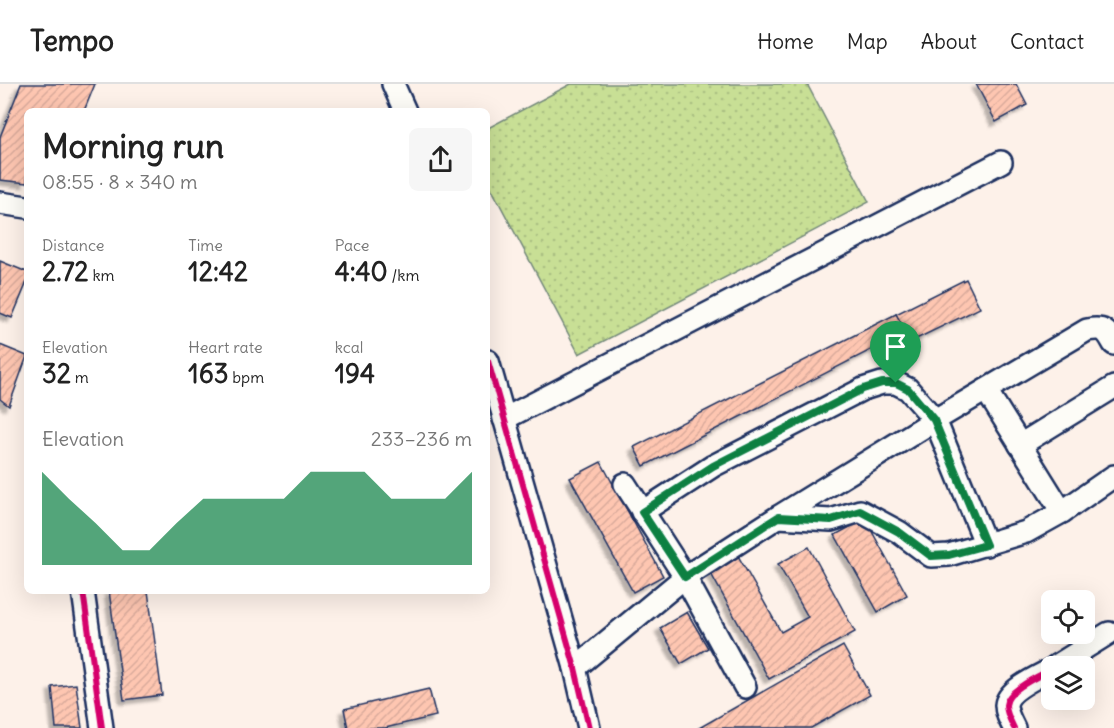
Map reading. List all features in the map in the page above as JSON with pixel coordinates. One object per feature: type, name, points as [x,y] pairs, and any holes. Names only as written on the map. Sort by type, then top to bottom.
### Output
[{"type":"street","points":[[393,84],[404,108]]},
{"type":"street","points":[[504,419],[1001,162]]},
{"type":"street","points":[[0,203],[24,207]]},
{"type":"street","points":[[575,668],[685,577],[934,420],[1087,330],[1098,328],[1106,331],[1114,344]]},
{"type":"street","points":[[490,368],[575,668],[589,728]]},
{"type":"street","points":[[642,512],[713,466],[863,389],[882,383],[896,383],[908,389],[934,420],[986,545]]},
{"type":"street","points":[[1020,445],[1114,387]]},
{"type":"street","points":[[986,390],[1062,512]]},
{"type":"street","points":[[778,517],[831,520],[860,511],[899,532],[931,556],[949,555],[1026,532],[1062,512],[1114,476]]},
{"type":"street","points":[[625,484],[685,577],[745,687]]},
{"type":"street","points":[[83,594],[102,728]]},
{"type":"street","points":[[1072,656],[1109,633]]},
{"type":"street","points":[[1014,728],[1006,712],[1006,702],[1011,693],[1041,675]]},
{"type":"green space","points":[[571,84],[807,84],[869,202],[579,354],[490,186],[490,127]]},
{"type":"building","points":[[21,84],[95,84],[85,108],[24,108],[24,183],[0,180],[0,137]]},
{"type":"building","points":[[976,84],[1016,84],[1027,105],[996,122]]},
{"type":"building","points":[[0,261],[24,271],[24,289],[12,318],[0,313]]},
{"type":"building","points":[[966,279],[980,308],[910,342],[896,314]]},
{"type":"building","points":[[896,314],[906,332],[644,466],[634,447]]},
{"type":"building","points":[[0,345],[24,355],[24,364],[9,406],[0,399]]},
{"type":"building","points":[[601,462],[663,576],[633,592],[570,478]]},
{"type":"building","points":[[865,519],[907,595],[878,612],[835,535]]},
{"type":"building","points":[[809,547],[855,632],[769,679],[709,570],[737,554],[781,632],[808,617],[778,564]]},
{"type":"building","points":[[109,594],[148,594],[162,695],[124,700]]},
{"type":"building","points":[[687,612],[708,648],[681,664],[660,628]]},
{"type":"building","points":[[843,646],[870,695],[811,728],[699,728]]},
{"type":"building","points":[[76,684],[82,728],[56,728],[52,687]]},
{"type":"building","points":[[429,689],[436,716],[385,728],[348,728],[344,709]]},
{"type":"cycle path","points":[[490,368],[575,668],[589,728]]},
{"type":"cycle path","points":[[83,594],[102,728]]},
{"type":"cycle path","points":[[1014,728],[1008,716],[1006,705],[1008,699],[1024,684],[1041,675]]},
{"type":"route","points":[[882,383],[896,383],[908,389],[934,420],[986,545],[949,555],[931,556],[899,532],[860,511],[831,520],[778,517],[685,577],[642,512],[713,466],[863,389],[882,383]]}]
